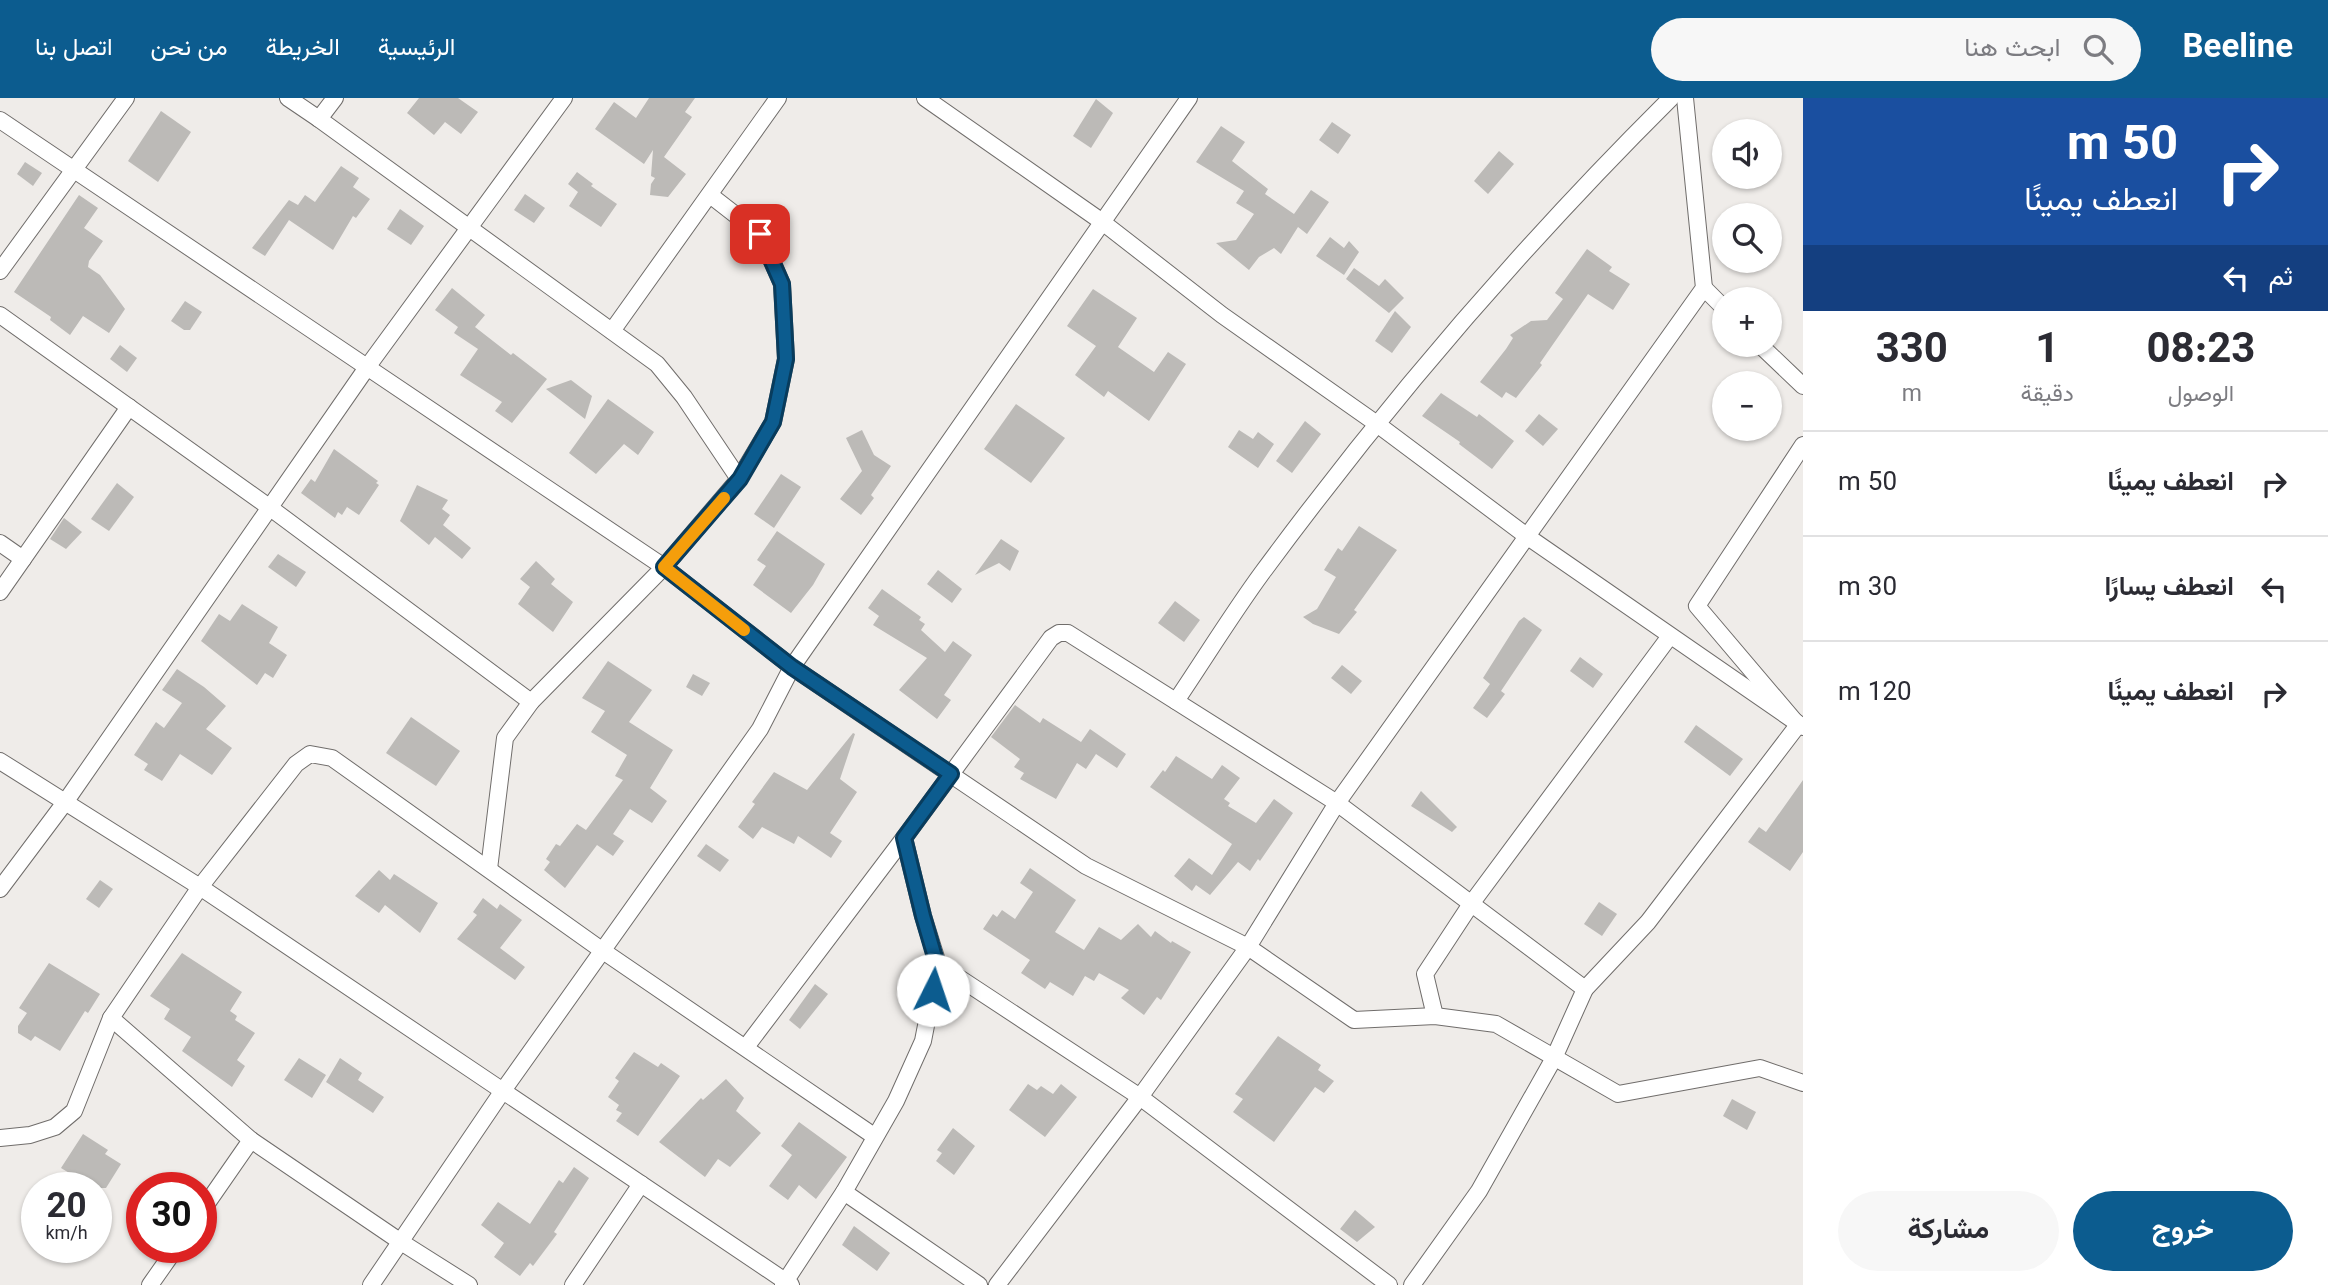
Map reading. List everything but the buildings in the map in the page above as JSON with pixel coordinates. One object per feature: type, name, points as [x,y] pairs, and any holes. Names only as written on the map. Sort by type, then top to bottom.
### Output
[{"type":"street","points":[[0,271],[126,98]]},
{"type":"street","points":[[288,98],[657,365],[684,397],[740,479]]},
{"type":"street","points":[[319,119],[335,98]]},
{"type":"street","points":[[0,889],[66,801],[368,366],[564,98]]},
{"type":"street","points":[[612,331],[778,98]]},
{"type":"street","points":[[925,98],[1101,220],[1222,315],[1377,424],[1528,537],[1800,726]]},
{"type":"street","points":[[371,1285],[502,1092],[760,729],[792,667],[1188,98]]},
{"type":"street","points":[[1176,701],[1261,574],[1377,424],[1574,196],[1671,98]]},
{"type":"street","points":[[997,1285],[1140,1097],[1248,947],[1337,803],[1703,288],[1685,98]]},
{"type":"street","points":[[0,120],[664,567],[792,667],[1086,866],[1248,947],[1354,1020],[1435,1016],[1496,1024],[1618,1094],[1759,1068],[1803,1083]]},
{"type":"street","points":[[489,869],[505,738],[531,702],[664,567],[740,479],[773,422],[786,359],[782,284],[760,234],[709,195]]},
{"type":"street","points":[[1703,288],[1712,297]]},
{"type":"street","points":[[0,314],[269,507],[531,702]]},
{"type":"street","points":[[1773,357],[1803,386]]},
{"type":"street","points":[[0,592],[129,407]]},
{"type":"street","points":[[1800,726],[1697,606],[1803,445]]},
{"type":"street","points":[[0,543],[23,558]]},
{"type":"street","points":[[746,1047],[1051,638],[1068,633],[1337,803],[1585,989]]},
{"type":"street","points":[[1435,1016],[1425,974],[1471,904],[1670,636]]},
{"type":"street","points":[[1412,1285],[1479,1191],[1554,1058],[1585,989],[1648,922],[1800,726]]},
{"type":"street","points":[[0,1138],[30,1135],[55,1127],[74,1111],[111,1018],[200,887],[296,764],[310,754],[332,758],[603,951],[874,1136]]},
{"type":"street","points":[[0,761],[200,887],[786,1284],[844,1192],[896,1101],[923,1041],[937,964],[904,838]]},
{"type":"street","points":[[937,964],[1140,1097],[1389,1285]]},
{"type":"street","points":[[111,1018],[251,1140],[469,1285]]},
{"type":"street","points":[[217,1189],[251,1140]]},
{"type":"street","points":[[573,1285],[641,1184]]},
{"type":"street","points":[[844,1192],[979,1285]]},
{"type":"street","points":[[150,1285],[165,1263]]},
{"type":"slow traffic","points":[[724,498],[664,567],[744,630]]},
{"type":"route","points":[[760,234],[782,284],[786,359],[773,422],[740,479],[664,567],[792,667],[951,774],[904,838],[937,964],[933,990]]}]
